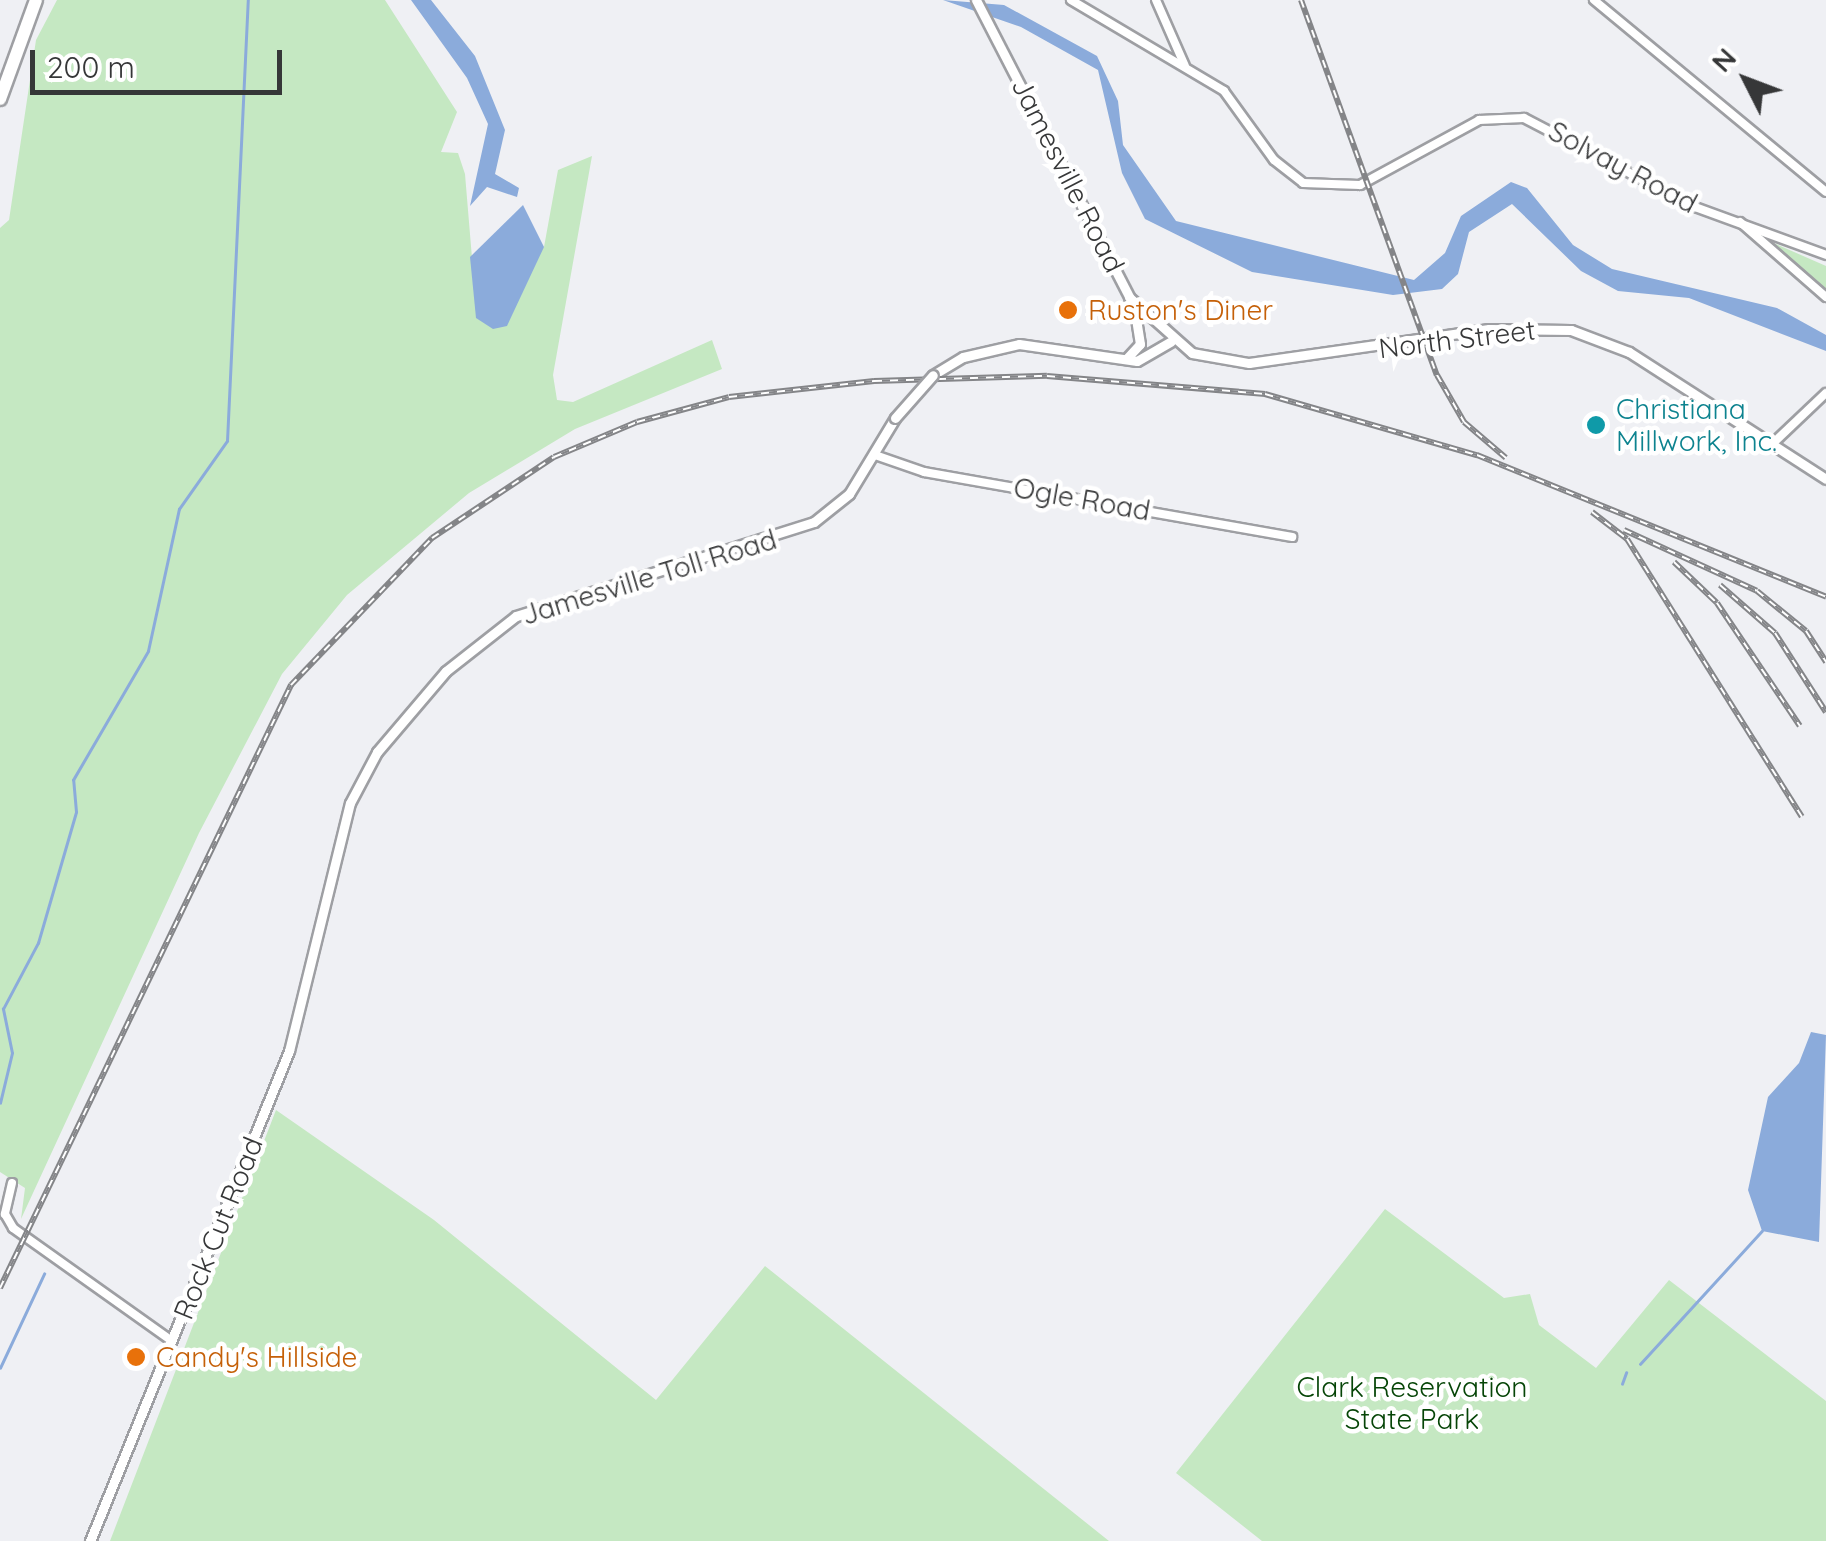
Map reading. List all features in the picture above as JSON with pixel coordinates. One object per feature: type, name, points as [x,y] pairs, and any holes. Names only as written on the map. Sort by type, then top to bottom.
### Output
[{"type":"highway","points":[[0,99],[36,0]]},
{"type":"street","name":"Jamesville Road","points":[[976,0],[1129,297],[1171,341]]},
{"type":"street","name":"Solvay Road","points":[[1070,0],[1224,91],[1274,160],[1303,183],[1360,184],[1479,120],[1524,118],[1740,222],[1826,256]]},
{"type":"street","points":[[1156,0],[1185,66]]},
{"type":"street","points":[[1594,0],[1826,192]]},
{"type":"street","name":"Solvay Road","points":[[1740,222],[1826,297]]},
{"type":"street","points":[[1127,358],[1141,333],[1129,297]]},
{"type":"street","name":"North Street","points":[[1171,341],[1249,363],[1489,329],[1571,330],[1629,352],[1768,448],[1826,479]]},
{"type":"street","name":"Jamesville Toll Road","points":[[298,1024],[350,803],[390,734],[446,671],[484,637],[551,602],[814,522],[875,455],[895,418],[925,382],[968,355],[1030,344],[1127,358],[1155,357],[1171,341]]},
{"type":"street","points":[[1768,448],[1826,393]]},
{"type":"street","name":"Ogle Road","points":[[875,455],[924,472],[1292,538]]},
{"type":"street","name":"Rock Cut Road","points":[[90,1541],[298,1024]]},
{"type":"street","points":[[12,1182],[5,1214],[12,1228],[172,1341]]},
{"type":"green space","points":[[57,0],[385,0],[457,112],[441,152],[458,153],[465,174],[477,318],[544,247],[558,170],[592,156],[553,375],[557,400],[573,402],[712,340],[722,369],[575,429],[469,493],[347,595],[282,674],[199,833],[21,1219],[25,1188],[0,1172],[0,228],[9,220],[36,40]]},
{"type":"green space","points":[[1760,237],[1826,266],[1826,292]]},
{"type":"green space","points":[[276,1110],[434,1220],[656,1400],[765,1266],[1109,1541],[110,1541]]},
{"type":"green space","name":"Clark Reservation State Park","points":[[1385,1209],[1504,1298],[1530,1294],[1539,1325],[1596,1368],[1669,1280],[1826,1401],[1826,1541],[1262,1541],[1176,1473]]},
{"type":"water","points":[[411,0],[431,0],[475,56],[505,130],[495,174],[519,188],[517,197],[487,187],[470,206],[488,124],[467,78]]},
{"type":"water","points":[[943,0],[1004,5],[1097,56],[1118,101],[1123,145],[1176,221],[1414,280],[1445,253],[1461,216],[1511,182],[1527,188],[1573,245],[1612,269],[1777,308],[1826,335],[1826,351],[1689,298],[1618,291],[1581,271],[1512,204],[1469,232],[1458,274],[1442,289],[1393,295],[1252,272],[1145,219],[1122,173],[1098,70],[1021,27]]},
{"type":"water","points":[[523,205],[544,247],[507,326],[493,329],[476,318],[470,257]]},
{"type":"water","points":[[1811,1032],[1826,1035],[1819,1242],[1762,1231],[1748,1190],[1768,1097],[1799,1063]]},
{"type":"waterway","points":[[0,1103],[12,1053],[3,1009],[38,943],[76,812],[73,780],[148,651],[179,509],[227,441],[248,0]]},
{"type":"waterway","points":[[1640,1364],[1762,1231]]},
{"type":"waterway","points":[[0,1368],[44,1274]]},
{"type":"waterway","points":[[1622,1384],[1626,1373]]},
{"type":"railway","points":[[1301,0],[1437,375],[1464,422],[1506,458]]},
{"type":"railway","points":[[0,1288],[291,685],[432,538],[554,457],[637,422],[729,397],[874,381],[1047,376],[1265,394],[1477,455],[1826,597]]},
{"type":"railway","points":[[1592,512],[1627,539],[1802,817]]},
{"type":"railway","points":[[1624,530],[1757,591],[1806,631],[1826,662]]},
{"type":"railway","points":[[1674,562],[1717,603],[1800,726]]},
{"type":"railway","points":[[1720,585],[1775,633],[1826,712]]},
{"type":"place","name":"Ruston's Diner","points":[[1068,310]]},
{"type":"place","name":"Christiana Millwork, Inc.","points":[[1596,425]]},
{"type":"place","name":"Candy's Hillside","points":[[136,1357]]}]
